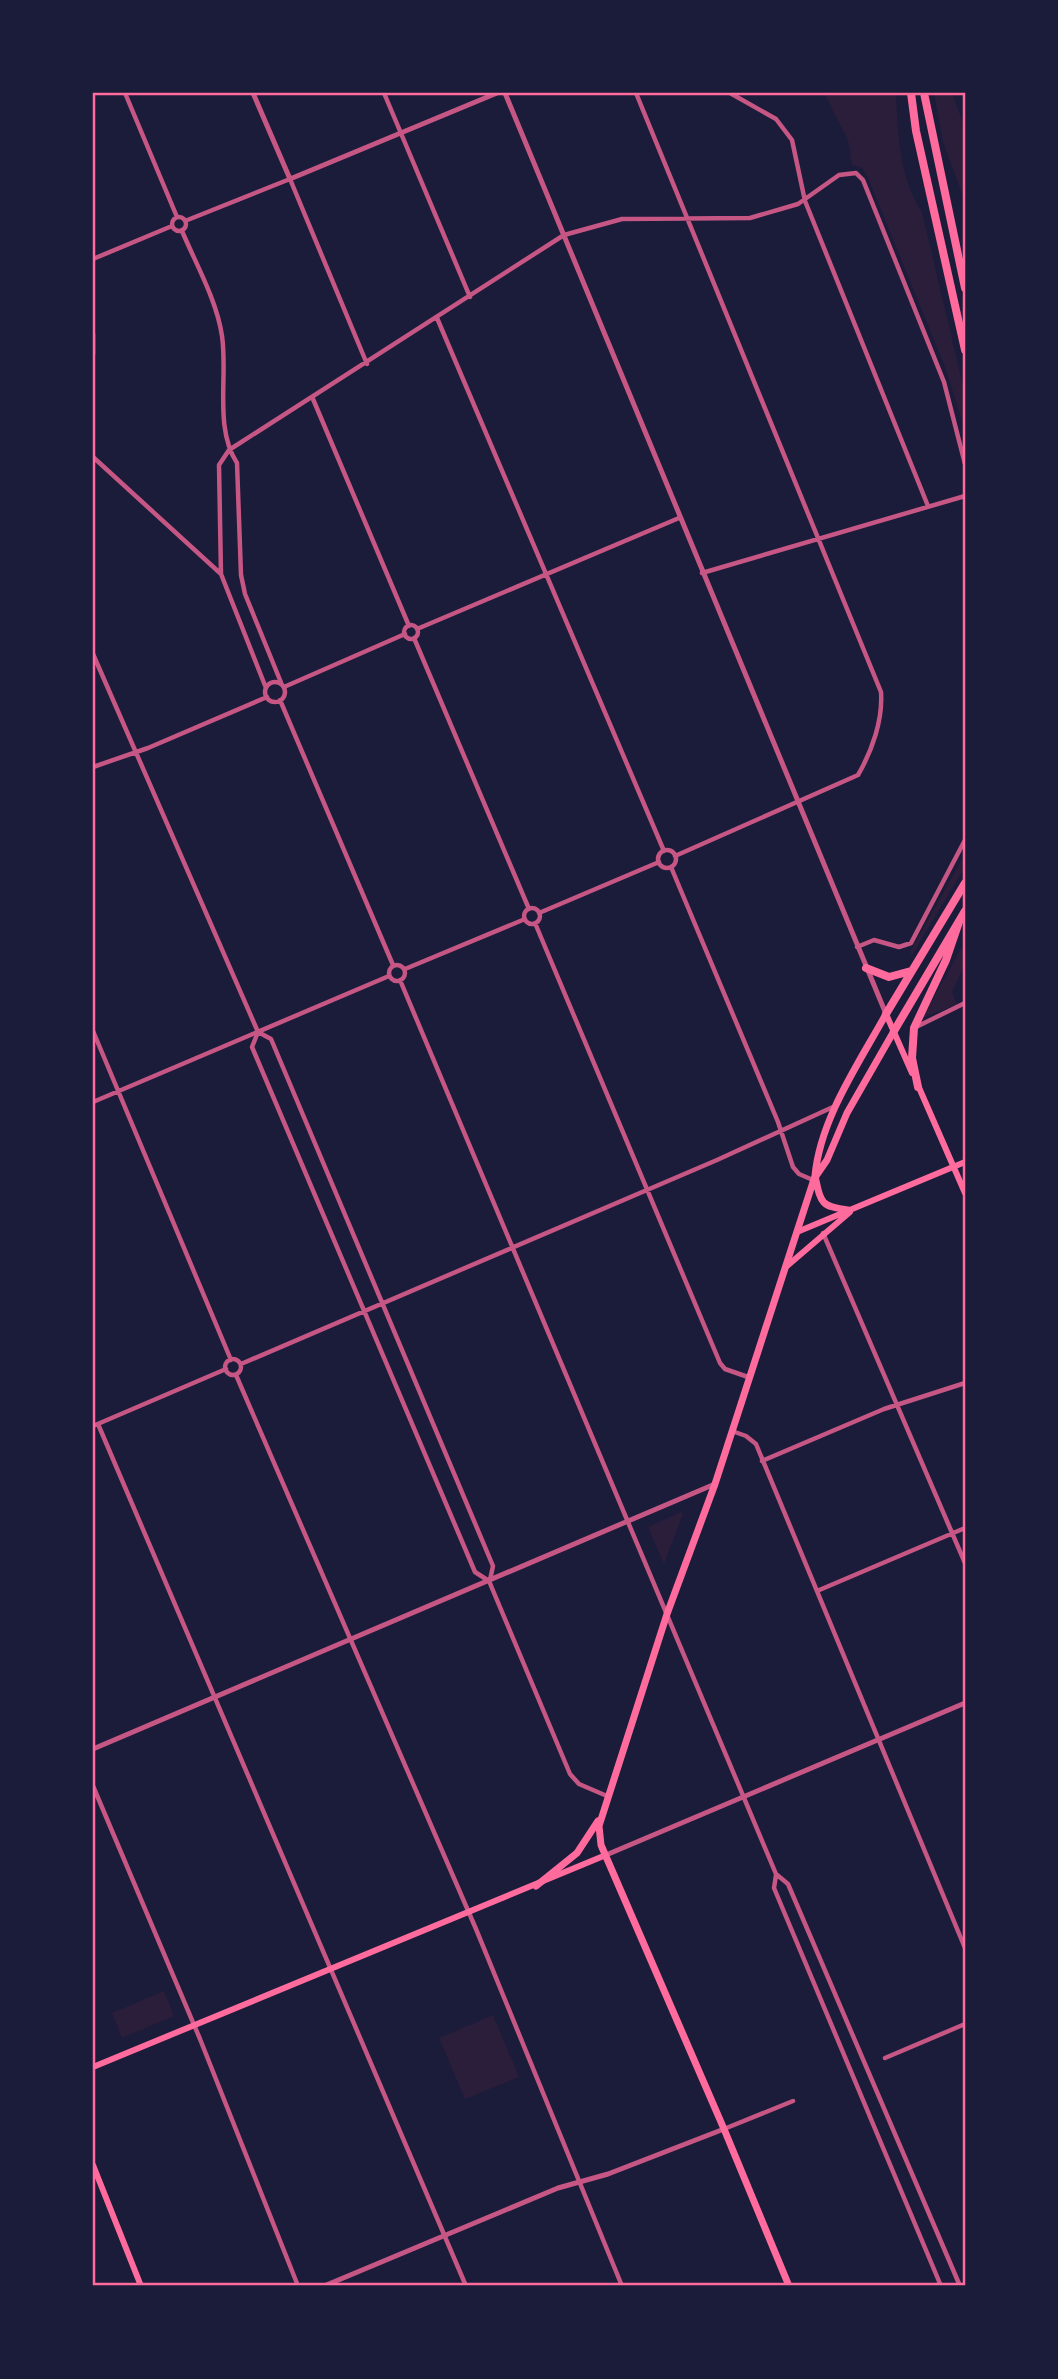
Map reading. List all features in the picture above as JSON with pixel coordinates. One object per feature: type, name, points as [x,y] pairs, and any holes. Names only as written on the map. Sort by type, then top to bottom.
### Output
[{"type":"highway","points":[[911,93],[916,131],[965,350]]},
{"type":"highway","points":[[924,93],[930,132],[965,288]]},
{"type":"highway","points":[[886,1014],[965,883]]},
{"type":"highway","points":[[894,1031],[965,911]]},
{"type":"highway","points":[[918,1087],[912,1058],[914,1028],[946,960],[959,922]]},
{"type":"highway","points":[[866,968],[889,977],[901,976],[914,970]]},
{"type":"main road","points":[[886,1014],[965,1193]]},
{"type":"main road","points":[[789,2286],[606,1855],[599,1833],[600,1817],[667,1614],[715,1484],[815,1178],[817,1157],[837,1106],[886,1014]]},
{"type":"main road","points":[[848,1210],[827,1207],[822,1203],[815,1178],[827,1160],[847,1113],[894,1031]]},
{"type":"main road","points":[[797,1232],[965,1162]]},
{"type":"main road","points":[[784,1269],[823,1232],[860,1205]]},
{"type":"main road","points":[[823,1232],[825,1220]]},
{"type":"main road","points":[[536,1886],[576,1853],[600,1817]]},
{"type":"main road","points":[[93,2067],[606,1855]]},
{"type":"main road","points":[[93,2165],[141,2286]]},
{"type":"street","points":[[125,93],[177,217],[185,221],[497,93]]},
{"type":"street","points":[[253,93],[367,364]]},
{"type":"street","points":[[384,93],[470,297]]},
{"type":"street","points":[[505,93],[796,803],[886,1014]]},
{"type":"street","points":[[636,93],[816,540],[881,692],[880,719],[858,775],[675,856]]},
{"type":"street","points":[[730,93],[776,118],[786,130],[795,152],[799,186],[928,506]]},
{"type":"street","points":[[185,221],[182,230],[222,336],[229,450],[237,463],[241,575],[245,594],[285,693],[280,700],[272,701],[267,697],[266,688],[221,574],[219,465],[229,450],[367,364],[564,235],[622,219],[750,218],[805,201],[839,175],[856,173],[863,180],[937,361],[965,464]]},
{"type":"street","points":[[93,259],[172,226],[177,217]]},
{"type":"street","points":[[172,226],[176,231],[182,230]]},
{"type":"street","points":[[437,318],[664,851],[659,862],[539,913],[529,909]]},
{"type":"street","points":[[93,334],[93,354]]},
{"type":"street","points":[[313,398],[409,626],[417,629],[679,518]]},
{"type":"street","points":[[93,457],[221,574]]},
{"type":"street","points":[[702,573],[965,496]]},
{"type":"street","points":[[405,635],[409,626]]},
{"type":"street","points":[[417,629],[414,638],[529,909],[525,919]]},
{"type":"street","points":[[266,688],[273,682],[283,686],[405,635],[414,638]]},
{"type":"street","points":[[93,654],[258,1032],[271,1039],[493,1566],[489,1581]]},
{"type":"street","points":[[93,767],[267,697]]},
{"type":"street","points":[[280,700],[393,965]]},
{"type":"street","points":[[857,947],[874,940],[899,947],[911,943],[965,840]]},
{"type":"street","points":[[664,851],[671,851],[675,856],[676,861],[671,867]]},
{"type":"street","points":[[659,862],[664,867],[671,867]]},
{"type":"street","points":[[671,867],[796,1171],[815,1178]]},
{"type":"street","points":[[539,913],[535,923],[720,1363],[725,1369],[748,1377]]},
{"type":"street","points":[[405,970],[525,919],[535,923]]},
{"type":"street","points":[[389,976],[389,969],[393,965],[400,965],[405,970],[405,976],[400,980]]},
{"type":"street","points":[[93,1102],[389,976],[400,980],[776,1874],[788,1884],[960,2286]]},
{"type":"street","points":[[914,1028],[965,1003]]},
{"type":"street","points":[[93,1031],[231,1360],[241,1364],[649,1190],[837,1106]]},
{"type":"street","points":[[258,1032],[252,1047],[475,1572],[489,1581],[570,1774],[579,1784],[607,1796]]},
{"type":"street","points":[[823,1232],[965,1563]]},
{"type":"street","points":[[231,1360],[226,1369],[96,1425],[466,2286]]},
{"type":"street","points":[[236,1375],[241,1370],[241,1364]]},
{"type":"street","points":[[226,1369],[230,1374],[236,1375]]},
{"type":"street","points":[[236,1375],[469,1913],[622,2286]]},
{"type":"street","points":[[762,1461],[898,1406],[965,1383]]},
{"type":"street","points":[[731,1431],[750,1438],[762,1461],[880,1738],[965,1948]]},
{"type":"street","points":[[93,1749],[715,1484]]},
{"type":"street","points":[[817,1591],[965,1528]]},
{"type":"street","points":[[606,1855],[965,1703]]},
{"type":"street","points":[[93,1786],[194,2025],[298,2286]]},
{"type":"street","points":[[776,1874],[774,1888],[942,2286]]},
{"type":"street","points":[[885,2058],[965,2024]]},
{"type":"street","points":[[324,2286],[580,2182],[608,2174],[793,2101]]},
{"type":"shaded area","points":[[824,93],[896,93],[904,170],[914,199],[922,212],[965,394],[965,430],[945,367],[868,178],[862,168],[852,165],[848,140]]},
{"type":"shaded area","points":[[934,93],[952,93],[965,128],[965,202],[943,142]]},
{"type":"shaded area","points":[[965,854],[965,867],[912,955],[910,952]]},
{"type":"shaded area","points":[[965,942],[965,964],[952,992],[957,1004],[922,1018]]},
{"type":"shaded area","points":[[681,1512],[683,1514],[664,1564],[648,1527]]},
{"type":"shaded area","points":[[164,1991],[174,2016],[122,2038],[112,2013]]},
{"type":"shaded area","points":[[493,2015],[519,2077],[465,2099],[439,2038]]}]
